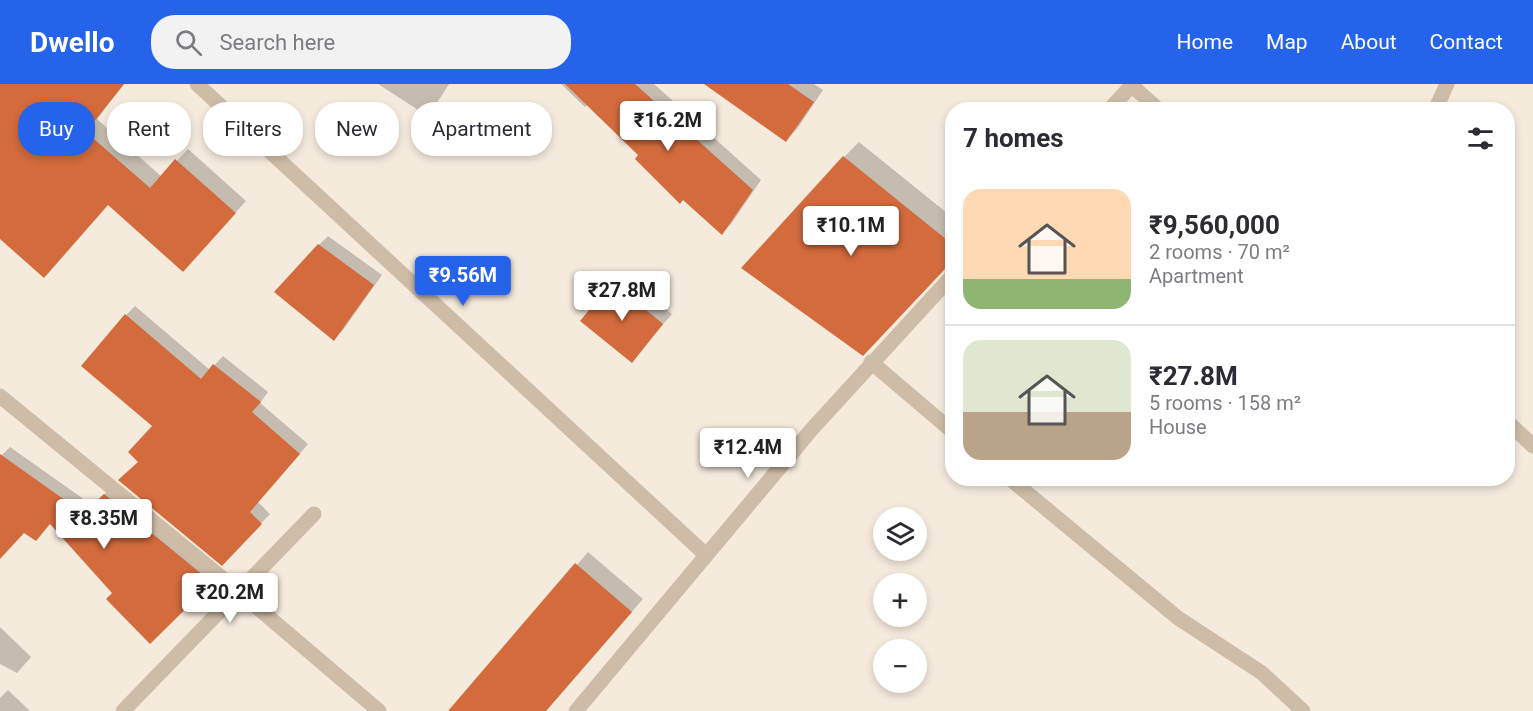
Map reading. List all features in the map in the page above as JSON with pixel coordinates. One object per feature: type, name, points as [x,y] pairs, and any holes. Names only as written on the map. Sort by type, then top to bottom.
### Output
[{"type":"street","points":[[197,84],[706,555]]},
{"type":"street","points":[[1439,102],[1447,84]]},
{"type":"street","points":[[1116,102],[1131,85],[1150,102]]},
{"type":"street","points":[[576,711],[812,429],[945,284]]},
{"type":"street","points":[[872,362],[945,425]]},
{"type":"street","points":[[0,396],[238,591],[379,711]]},
{"type":"street","points":[[1515,429],[1533,446]]},
{"type":"street","points":[[1019,486],[1178,618],[1262,673],[1303,711]]},
{"type":"street","points":[[133,708],[238,591],[314,514]]},
{"type":"building","points":[[0,84],[124,84],[110,102],[107,102],[107,105],[95,121],[95,102],[18,102],[18,156],[95,156],[95,140],[107,150],[107,156],[113,156],[150,188],[175,159],[236,213],[183,272],[108,205],[44,278],[0,239]]},
{"type":"building","points":[[565,84],[635,84],[753,190],[722,235],[683,200],[680,204],[635,159],[638,155]]},
{"type":"building","points":[[704,84],[788,84],[814,102],[786,142]]},
{"type":"building","points":[[843,156],[945,238],[945,269],[863,356],[741,268]]},
{"type":"building","points":[[318,244],[374,285],[334,341],[274,292]]},
{"type":"building","points":[[612,282],[663,324],[632,363],[580,321]]},
{"type":"building","points":[[125,314],[201,379],[213,364],[261,402],[252,412],[300,454],[250,512],[262,524],[222,566],[118,480],[138,462],[128,452],[152,426],[81,366]]},
{"type":"building","points":[[0,454],[83,513],[104,494],[209,580],[206,583],[209,586],[150,644],[106,599],[112,593],[50,524],[36,541],[24,533],[0,559]]},
{"type":"building","points":[[575,563],[632,612],[546,711],[448,711]]}]
